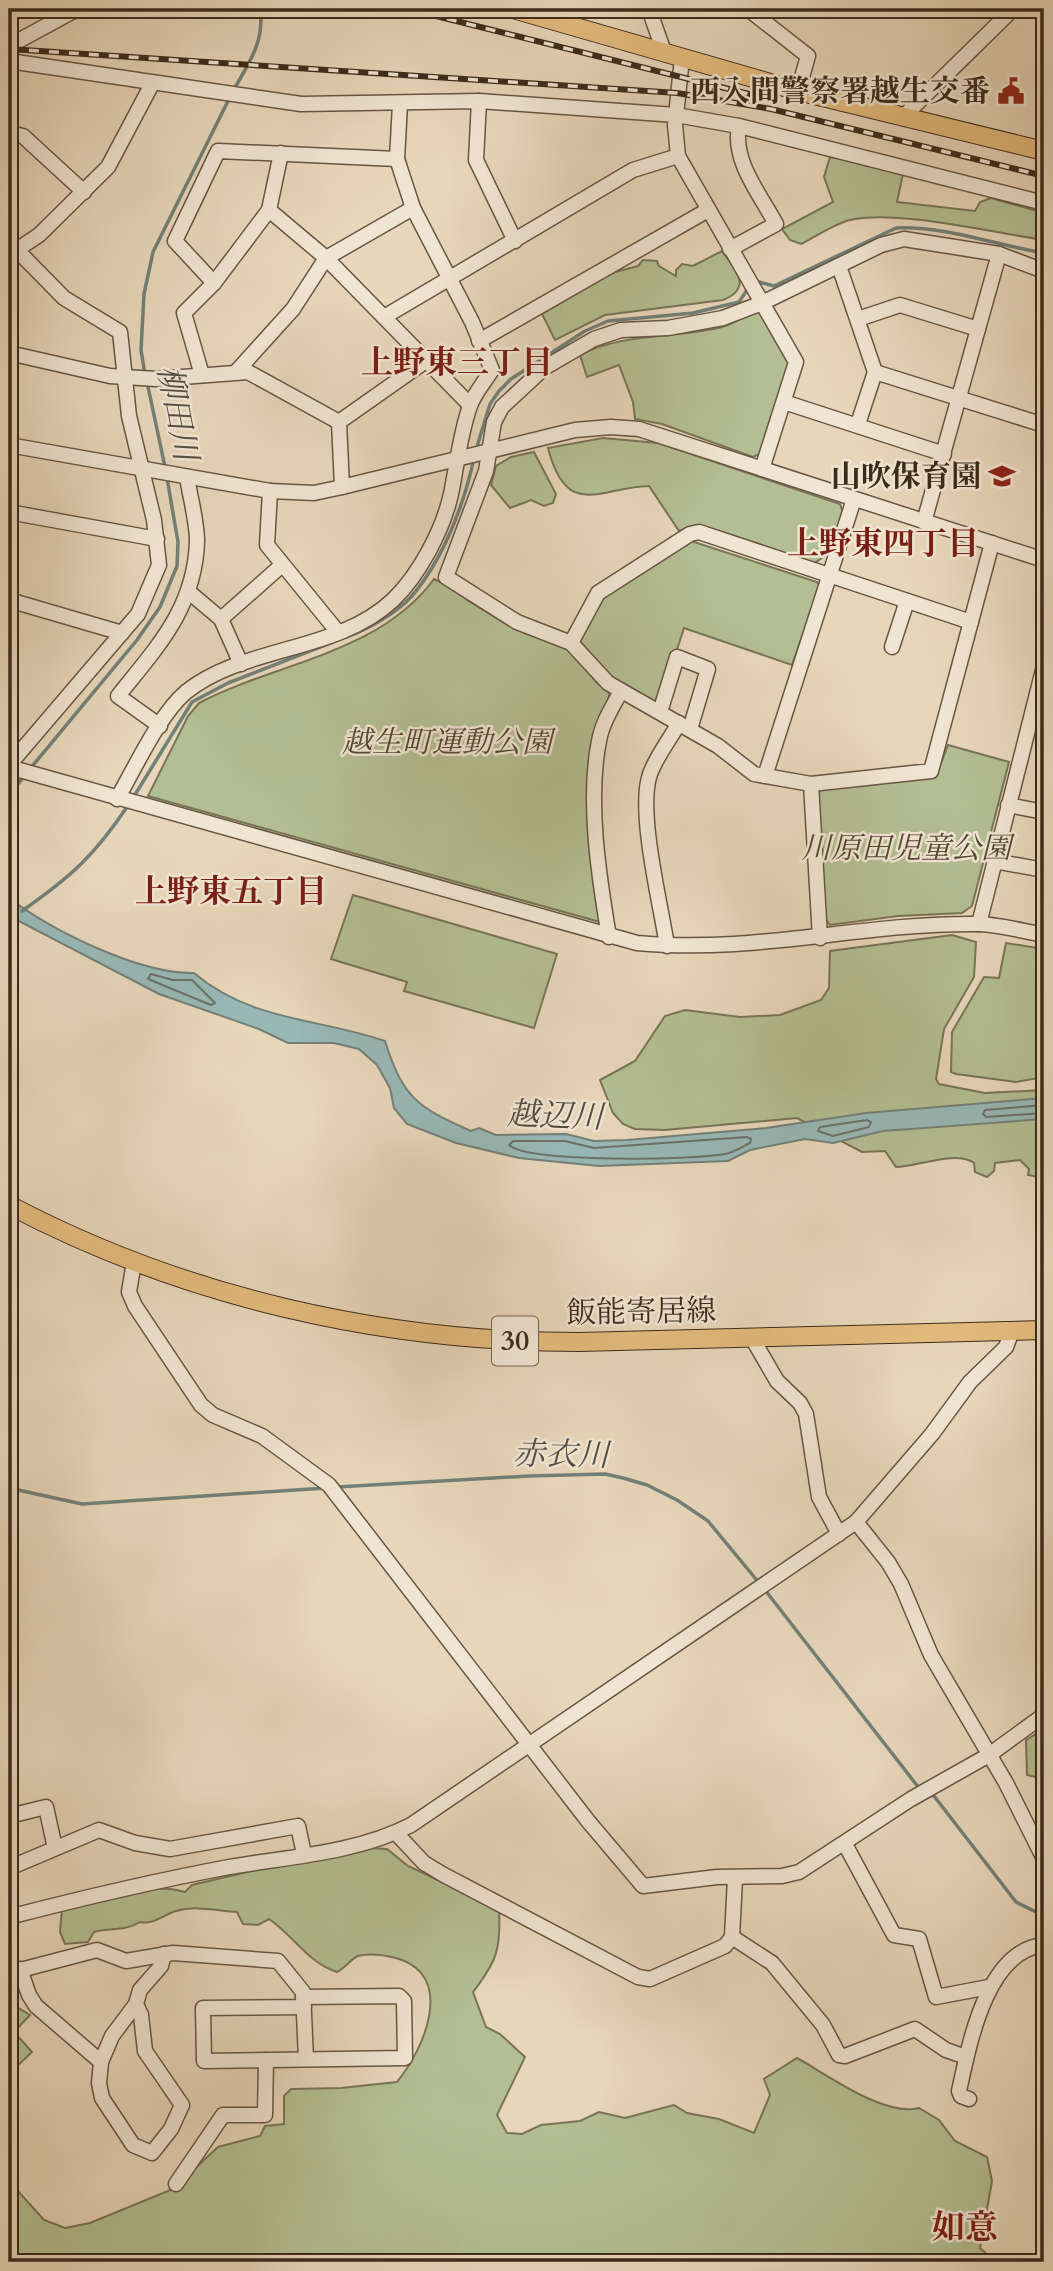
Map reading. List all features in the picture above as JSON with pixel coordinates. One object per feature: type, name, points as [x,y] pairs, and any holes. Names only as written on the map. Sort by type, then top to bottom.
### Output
[{"type":"main road","points":[[513,9],[798,90],[1044,151]]},
{"type":"main road","name":"飯能寄居線","points":[[9,1205],[134,1262],[265,1303],[409,1332],[550,1342],[1044,1330]]},
{"type":"street","points":[[9,46],[77,9]]},
{"type":"street","points":[[649,9],[664,52]]},
{"type":"street","points":[[748,9],[808,56],[798,90]]},
{"type":"street","points":[[903,117],[1013,9]]},
{"type":"street","points":[[682,58],[676,115],[678,156],[796,362],[762,469]]},
{"type":"street","points":[[9,61],[218,94],[301,104],[479,101],[676,115],[739,126],[1044,203]]},
{"type":"street","points":[[152,83],[108,167],[39,235],[12,249],[64,298],[120,332],[129,416],[146,469],[158,539],[159,565],[138,614],[10,767],[609,937],[667,946],[713,947],[820,938],[901,927],[979,924],[1044,935]]},
{"type":"street","points":[[479,101],[476,160],[515,242]]},
{"type":"street","points":[[119,800],[160,726],[183,695],[197,684],[241,664],[337,631],[388,604],[412,579],[450,498],[461,459],[470,405],[492,370],[450,279],[413,208],[397,159],[400,104]]},
{"type":"street","points":[[730,249],[776,223],[739,156],[736,143],[739,126]]},
{"type":"street","points":[[9,133],[23,136],[84,192]]},
{"type":"street","points":[[214,283],[175,241],[218,151],[397,159]]},
{"type":"street","points":[[202,375],[184,313],[214,283],[269,210],[281,153]]},
{"type":"street","points":[[384,317],[515,242],[632,170],[678,156]]},
{"type":"street","points":[[237,371],[293,309],[326,258],[413,208]]},
{"type":"street","points":[[269,210],[326,258],[470,405]]},
{"type":"street","points":[[479,341],[708,210]]},
{"type":"street","points":[[992,543],[931,771],[811,784],[754,774],[684,726],[608,683],[571,643],[517,622],[446,578],[486,471],[485,453],[495,422],[511,395],[544,368],[594,339],[621,330],[668,328],[723,318],[759,298],[839,266],[881,245],[904,239],[999,254],[1044,271]]},
{"type":"street","points":[[924,522],[999,254]]},
{"type":"street","points":[[839,266],[875,372],[858,424]]},
{"type":"street","points":[[858,319],[900,305],[978,330]]},
{"type":"street","points":[[9,353],[124,377],[156,379],[248,372],[339,422]]},
{"type":"street","points":[[339,422],[427,360]]},
{"type":"street","points":[[875,372],[958,400],[1044,424]]},
{"type":"street","points":[[784,402],[944,454]]},
{"type":"street","points":[[339,422],[342,488]]},
{"type":"street","points":[[9,445],[270,491],[313,493],[575,430],[611,427],[666,435],[1044,561]]},
{"type":"street","points":[[160,726],[118,696],[172,629],[189,592],[197,540],[182,476]]},
{"type":"street","points":[[270,491],[267,545],[337,631]]},
{"type":"street","points":[[765,776],[854,499]]},
{"type":"street","points":[[9,512],[158,539]]},
{"type":"street","points":[[571,643],[598,593],[690,534],[699,532],[971,622]]},
{"type":"street","points":[[221,618],[282,565]]},
{"type":"street","points":[[189,592],[221,618],[241,664]]},
{"type":"street","points":[[9,600],[122,633]]},
{"type":"street","points":[[892,647],[907,601]]},
{"type":"street","points":[[660,712],[677,657],[708,669],[684,726],[650,774],[647,791],[648,822],[667,946]]},
{"type":"street","points":[[979,924],[1044,666]]},
{"type":"street","points":[[609,937],[598,873],[596,775],[598,740],[621,691]]},
{"type":"street","points":[[811,784],[820,938]]},
{"type":"street","points":[[1008,805],[1044,812]]},
{"type":"street","points":[[994,862],[1044,870]]},
{"type":"street","points":[[134,1262],[129,1292],[132,1299],[201,1405],[214,1415],[262,1436],[329,1485],[528,1744],[637,1883],[643,1886],[717,1877],[782,1876],[799,1872],[911,1799],[989,1755],[1044,1715]]},
{"type":"street","points":[[9,1917],[104,1893],[396,1833],[856,1522],[909,1462],[970,1382],[1006,1347],[1012,1331]]},
{"type":"street","points":[[752,1338],[777,1381],[800,1403],[806,1414],[819,1497],[839,1534]]},
{"type":"street","points":[[856,1522],[888,1562],[901,1584],[931,1655],[989,1755],[1044,1860]]},
{"type":"street","points":[[9,1816],[46,1807],[55,1848]]},
{"type":"street","points":[[9,1868],[99,1830],[135,1843],[170,1849],[298,1826],[304,1854]]},
{"type":"street","points":[[396,1833],[424,1863],[444,1875],[638,1977],[650,1979],[725,1946],[732,1937],[735,1878]]},
{"type":"street","points":[[845,1844],[894,1935],[919,1939],[936,1997],[989,1987]]},
{"type":"street","points":[[732,1937],[772,1963],[823,2025],[839,2055],[845,2056],[915,2029],[946,2050],[966,2057]]},
{"type":"street","points":[[969,2099],[961,2096],[959,2091],[966,2057],[989,1987],[1023,1952],[1044,1945]]},
{"type":"street","points":[[101,2062],[36,2006],[14,1971],[97,1950],[126,1961],[164,1954],[278,1961],[297,1981],[304,2002],[306,2059]]},
{"type":"street","points":[[136,2004],[141,2015],[145,2051],[182,2105],[171,2129],[152,2152],[133,2145],[102,2098],[101,2062],[112,2036],[136,2004],[140,1990],[161,1966],[164,1954]]},
{"type":"street","points":[[399,1996],[404,2001],[405,2058],[204,2061],[203,2008],[304,2002],[399,1996]]},
{"type":"street","points":[[176,2184],[223,2115],[265,2115],[266,2060]]},
{"type":"green space","points":[[830,157],[876,165],[903,174],[897,202],[975,211],[980,202],[991,198],[1044,213],[1044,240],[946,223],[870,217],[844,222],[801,244],[790,240],[782,229],[833,202],[824,177]]},
{"type":"green space","points":[[722,251],[736,272],[740,284],[732,295],[723,300],[605,315],[555,340],[542,314],[611,273],[638,266],[643,260],[657,261],[659,266],[676,276],[676,270],[682,264],[693,266]]},
{"type":"green space","points":[[756,311],[763,314],[791,365],[762,453],[753,457],[662,424],[635,419],[633,402],[619,365],[587,377],[580,355],[597,348],[632,339],[722,327]]},
{"type":"green space","points":[[603,438],[658,443],[840,504],[843,513],[833,544],[824,557],[810,564],[696,525],[679,531],[649,486],[601,494],[575,492],[565,485],[556,471],[548,448]]},
{"type":"green space","points":[[534,452],[556,494],[553,503],[544,506],[531,500],[510,508],[491,485],[496,466],[511,457]]},
{"type":"green space","points":[[691,541],[817,582],[820,586],[792,665],[684,628],[660,702],[652,701],[609,676],[579,640],[599,599]]},
{"type":"green space","name":"越生町運動公園","points":[[434,579],[459,591],[467,600],[509,625],[570,650],[598,684],[610,689],[596,728],[590,780],[591,853],[600,922],[148,796],[188,716],[199,703],[356,640],[385,624],[411,604]]},
{"type":"green space","name":"川原田児童公園","points":[[948,745],[1009,762],[972,906],[962,913],[898,916],[830,925],[826,920],[817,793],[822,788],[936,776]]},
{"type":"green space","points":[[353,895],[557,954],[534,1028],[404,991],[407,982],[331,959]]},
{"type":"green space","points":[[952,935],[976,942],[974,977],[944,1029],[936,1079],[939,1084],[985,1093],[1044,1090],[1044,1178],[1028,1175],[1029,1169],[1020,1160],[995,1163],[994,1171],[987,1177],[975,1172],[974,1163],[957,1158],[896,1167],[885,1151],[862,1152],[797,1118],[665,1130],[635,1129],[623,1124],[613,1113],[600,1080],[635,1061],[665,1016],[685,1010],[740,1017],[780,1015],[821,1000],[829,988],[830,951]]},
{"type":"green space","points":[[1006,943],[1044,949],[1044,1077],[1016,1082],[951,1072],[952,1032],[984,977],[999,978]]},
{"type":"green space","points":[[1044,1729],[1044,1779],[1027,1775],[1026,1740]]},
{"type":"green space","points":[[369,1848],[387,1849],[408,1866],[499,1909],[496,1954],[473,1992],[486,2027],[500,2034],[525,2057],[497,2115],[507,2133],[522,2134],[541,2125],[580,2121],[599,2112],[625,2118],[674,2105],[687,2113],[719,2119],[754,2133],[770,2095],[764,2079],[797,2058],[873,2101],[905,2109],[919,2108],[939,2120],[955,2141],[987,2157],[992,2181],[980,2248],[996,2262],[9,2262],[9,2181],[44,2220],[65,2228],[90,2223],[173,2189],[218,2147],[260,2136],[265,2126],[284,2124],[284,2096],[291,2089],[341,2088],[397,2082],[417,2051],[430,2014],[430,1996],[425,1980],[414,1967],[396,1958],[367,1955],[355,1957],[337,1972],[309,1955],[269,1919],[258,1925],[243,1924],[237,1912],[184,1909],[150,1922],[94,1932],[88,1942],[65,1944],[60,1932],[62,1909],[139,1890],[170,1889],[185,1892],[192,1885],[247,1872],[273,1861]]},
{"type":"green space","points":[[17,2007],[30,2015],[14,2032],[32,2052],[9,2074],[9,2009]]},
{"type":"water","points":[[9,898],[49,924],[123,958],[148,966],[194,973],[216,989],[263,1010],[385,1041],[398,1076],[414,1098],[437,1115],[471,1131],[479,1128],[496,1135],[566,1134],[594,1141],[627,1140],[766,1128],[866,1113],[1044,1098],[1044,1119],[883,1131],[833,1143],[805,1139],[750,1150],[728,1161],[599,1166],[519,1158],[456,1143],[407,1124],[394,1108],[390,1088],[377,1065],[359,1049],[334,1043],[288,1043],[259,1029],[159,994],[9,916]]},
{"type":"waterway","name":"柳田川","points":[[233,91],[258,42],[260,9]]},
{"type":"waterway","name":"柳田川","points":[[145,375],[141,350],[144,294],[153,252],[230,97]]},
{"type":"waterway","points":[[756,284],[759,282],[774,286],[896,228],[952,233],[1044,253]]},
{"type":"waterway","points":[[476,450],[490,404],[499,391],[511,379],[585,331],[608,321],[693,313],[739,302],[749,287]]},
{"type":"waterway","name":"柳田川","points":[[147,382],[165,467]]},
{"type":"waterway","points":[[346,637],[389,615],[405,603],[422,582],[451,531],[474,458]]},
{"type":"waterway","name":"柳田川","points":[[29,770],[137,640],[160,607],[177,566],[178,542],[167,478]]},
{"type":"waterway","points":[[133,798],[192,702],[228,683],[333,642]]},
{"type":"waterway","name":"柳田川","points":[[9,796],[24,776]]},
{"type":"waterway","points":[[22,911],[82,864],[129,804]]},
{"type":"waterway","name":"赤衣川","points":[[337,1487],[528,1476],[605,1474],[623,1478],[647,1485],[677,1500],[708,1521],[760,1584]]},
{"type":"waterway","name":"赤衣川","points":[[9,1488],[82,1504],[326,1488]]},
{"type":"waterway","name":"赤衣川","points":[[765,1590],[919,1788]]},
{"type":"waterway","name":"赤衣川","points":[[928,1795],[934,1796],[1016,1902],[1044,1916]]},
{"type":"railway","points":[[408,9],[761,97]]},
{"type":"railway","points":[[9,49],[677,93],[771,109],[1044,176]]},
{"type":"place","name":"西入間警察署越生交番","points":[[1011,91]]},
{"type":"place","name":"山吹保育園","points":[[1002,476]]},
{"type":"district","name":"上野東三丁目","points":[[457,363]]},
{"type":"district","name":"上野東四丁目","points":[[883,544]]},
{"type":"district","name":"上野東五丁目","points":[[231,892]]},
{"type":"district","name":"如意","points":[[965,2227]]},
{"type":"water label","name":"越辺川","points":[[555,1116]]}]
